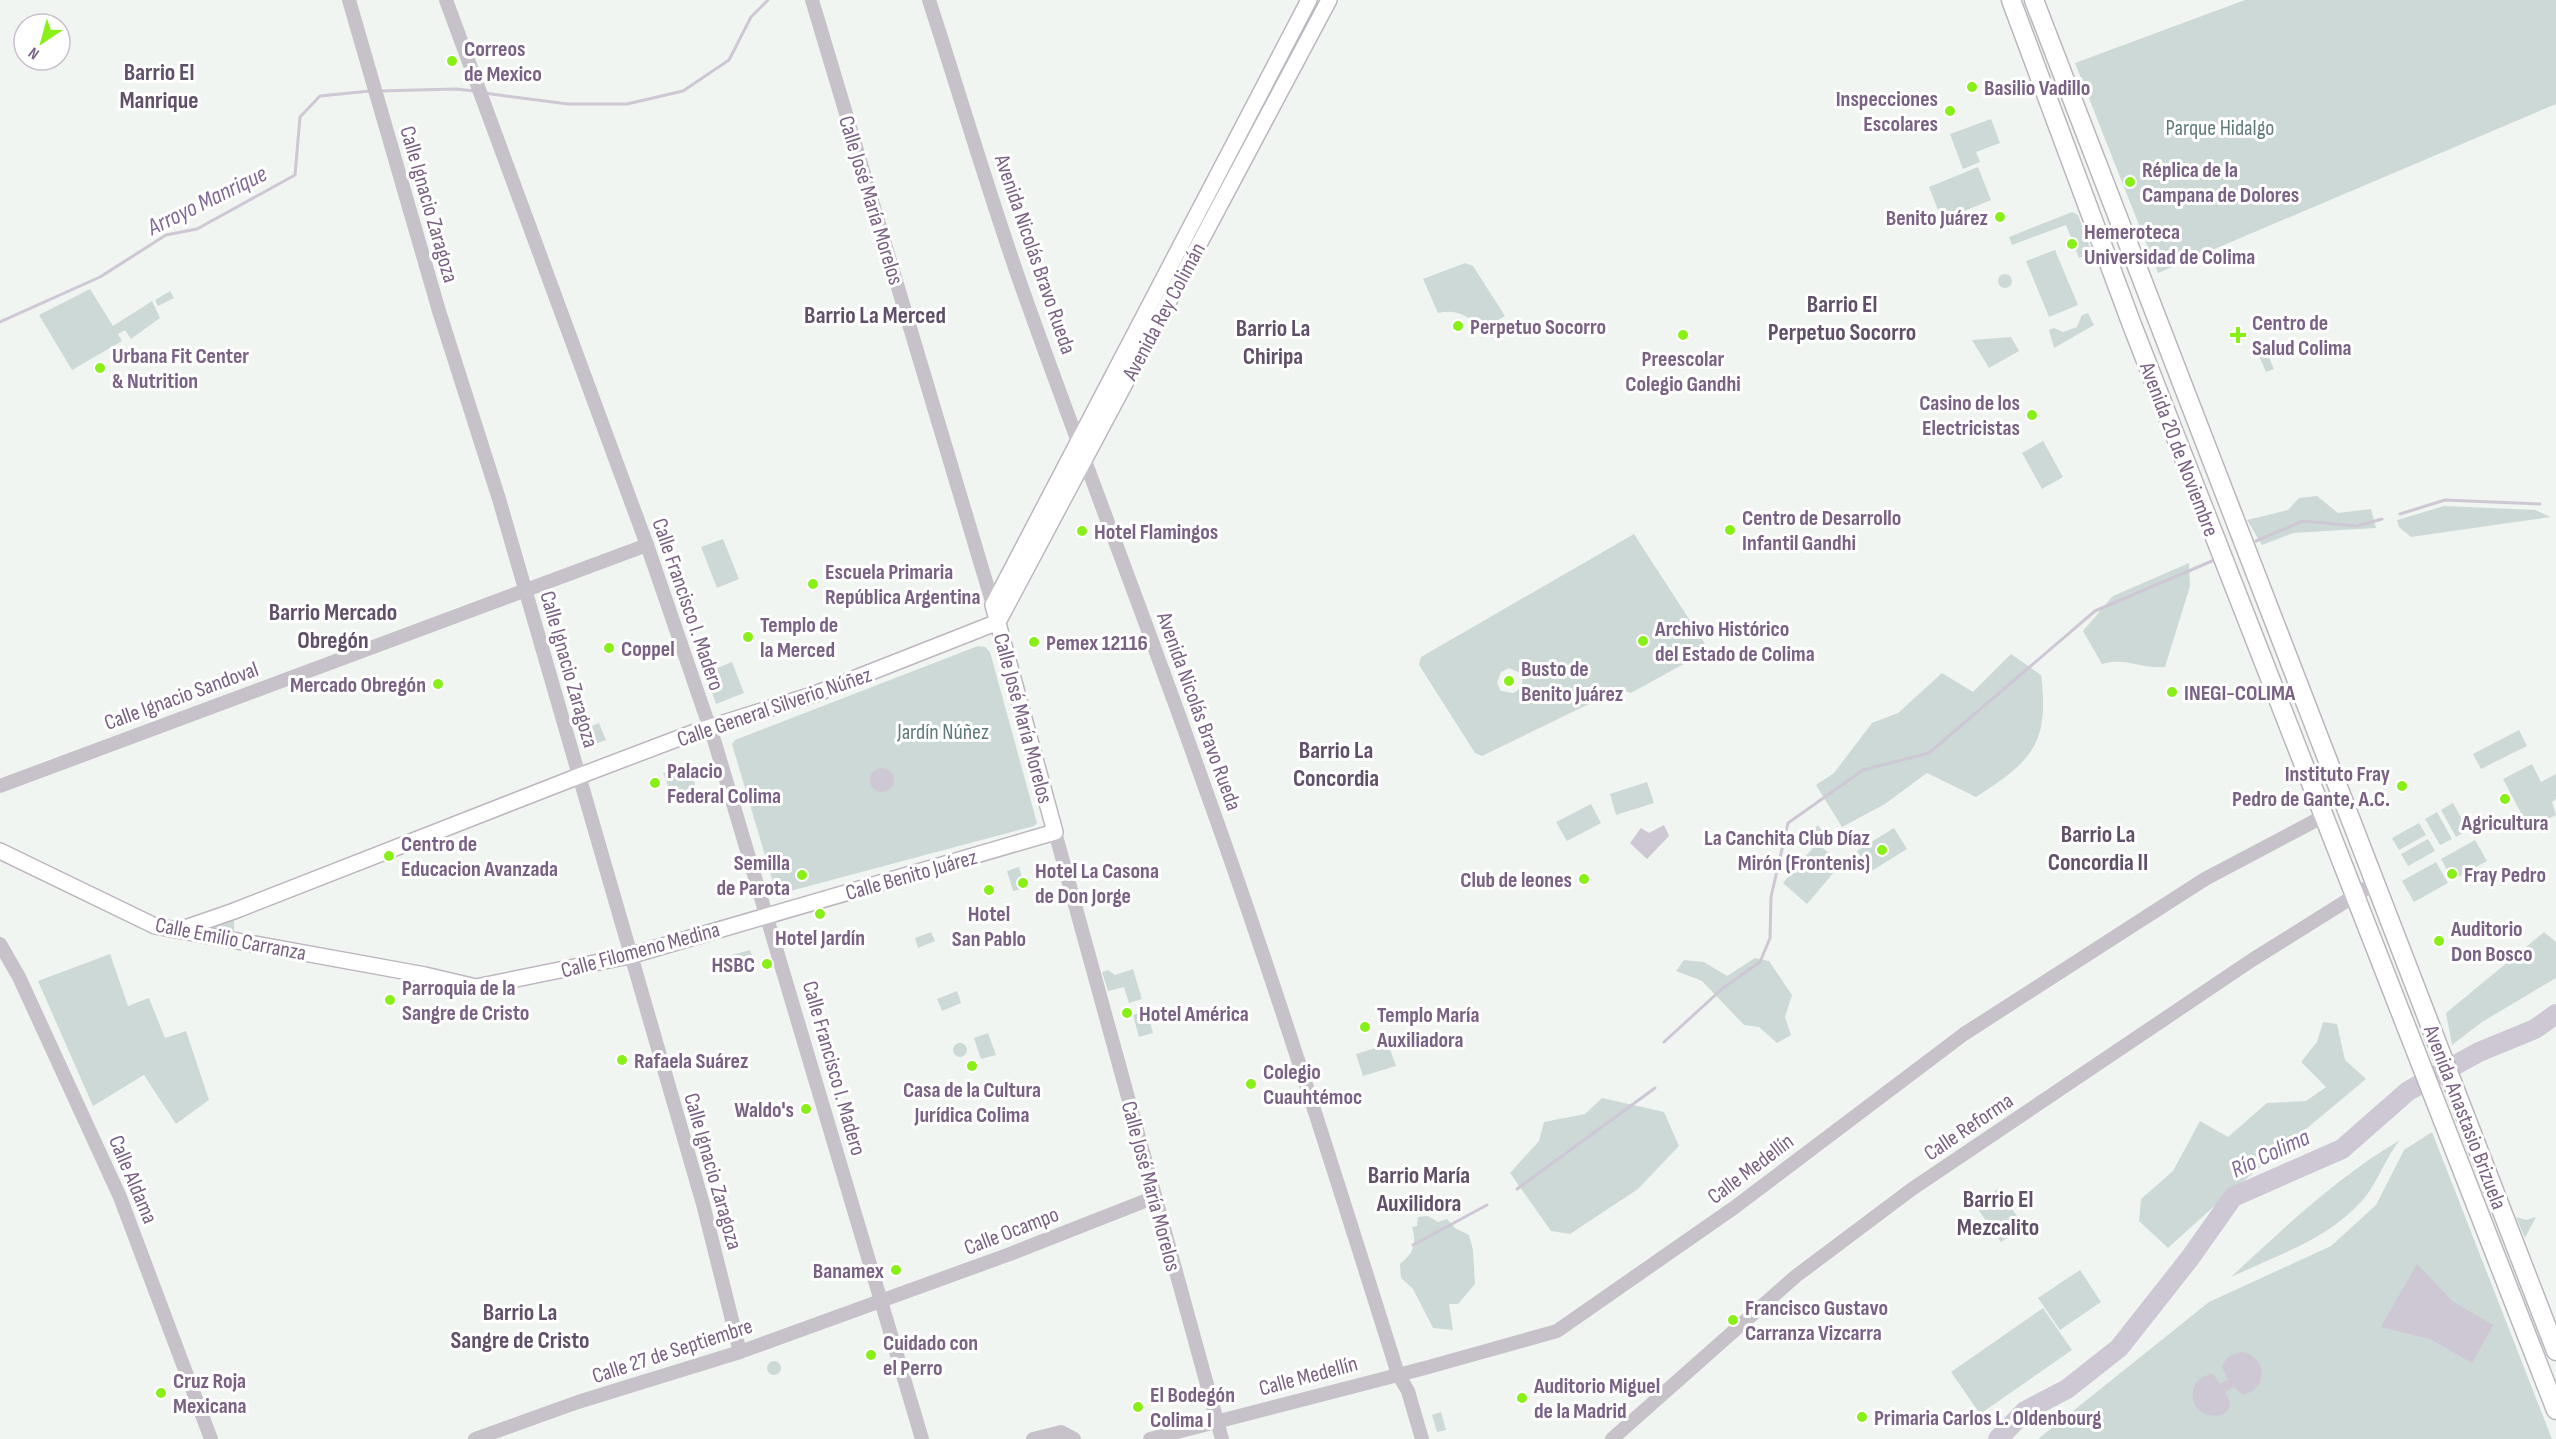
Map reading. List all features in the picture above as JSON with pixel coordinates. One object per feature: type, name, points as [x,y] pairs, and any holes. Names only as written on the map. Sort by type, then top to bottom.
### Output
[{"type":"main road","name":"Avenida Rey Colimán","points":[[993,605],[1309,0]]},
{"type":"main road","name":"Avenida Rey Colimán","points":[[998,622],[1329,0]]},
{"type":"main road","name":"Avenida 20 de Noviembre","points":[[2011,0],[2132,325],[2355,895]]},
{"type":"main road","name":"Avenida 20 de Noviembre","points":[[2034,0],[2375,883]]},
{"type":"main road","name":"Calle José María Morelos","points":[[993,605],[1055,832]]},
{"type":"main road","name":"Calle General Silverio Núñez","points":[[188,929],[695,732],[710,730],[815,694],[998,622]]},
{"type":"main road","name":"Calle Benito Juárez","points":[[768,914],[1055,832]]},
{"type":"main road","name":"Calle Emilio Carranza","points":[[0,851],[155,926],[188,929],[476,987]]},
{"type":"main road","name":"Avenida Anastasio Brizuela","points":[[2375,883],[2556,1351]]},
{"type":"main road","name":"Avenida Anastasio Brizuela","points":[[2355,895],[2556,1410]]},
{"type":"main road","name":"Calle Filomeno Medina","points":[[476,987],[630,956],[768,914]]},
{"type":"street","name":"Calle Ignacio Zaragoza","points":[[349,0],[525,590],[703,1204],[740,1352]]},
{"type":"street","name":"Calle Francisco I. Madero","points":[[446,0],[647,545],[710,730],[768,914],[922,1439]]},
{"type":"street","name":"Calle José María Morelos","points":[[812,0],[993,605]]},
{"type":"street","name":"Avenida Nicolás Bravo Rueda","points":[[929,0],[1021,283],[1077,444],[1127,570],[1206,788],[1323,1136],[1398,1374],[1408,1391],[1422,1439]]},
{"type":"street","name":"Calle Ignacio Sandoval","points":[[0,786],[647,545]]},
{"type":"street","name":"Calle Medellín","points":[[1150,1439],[1557,1331],[1735,1207],[1964,1034],[2205,879],[2324,816]]},
{"type":"street","name":"Calle José María Morelos","points":[[1055,832],[1222,1439]]},
{"type":"street","name":"Calle Reforma","points":[[1616,1437],[1796,1276],[1912,1189],[2252,960],[2375,883]]},
{"type":"street","name":"Calle Aldama","points":[[0,944],[19,977],[120,1197],[211,1439]]},
{"type":"street","name":"Calle Ocampo","points":[[881,1300],[1001,1258],[1155,1197]]},
{"type":"street","name":"Calle 27 de Septiembre","points":[[475,1439],[578,1402],[740,1352],[881,1300]]},
{"type":"street","points":[[1032,1439],[1061,1432],[1074,1438]]},
{"type":"green space","name":"Parque Hidalgo","points":[[2245,0],[2556,0],[2556,104],[2158,273],[2075,63]]},
{"type":"green space","points":[[1991,119],[2000,143],[1976,152],[1980,162],[1963,169],[1950,134]]},
{"type":"green space","points":[[1978,167],[1991,200],[1942,220],[1929,187]]},
{"type":"green space","points":[[2072,212],[2078,215],[2092,253],[2079,258],[2066,225],[2012,245],[2009,237]]},
{"type":"green space","points":[[2055,250],[2078,305],[2049,317],[2026,261]]},
{"type":"green space","points":[[1465,263],[1473,266],[1505,316],[1480,330],[1462,314],[1438,313],[1423,279]]},
{"type":"green space","points":[[2002,274],[2008,274],[2012,281],[2008,288],[2002,288],[1998,284],[1998,278]]},
{"type":"green space","points":[[90,289],[113,326],[152,301],[160,318],[131,339],[125,330],[118,334],[122,341],[72,370],[39,315]]},
{"type":"green space","points":[[170,291],[174,298],[158,306],[155,300]]},
{"type":"green space","points":[[2088,313],[2094,325],[2054,348],[2049,330],[2054,328],[2063,332],[2077,327],[2082,315]]},
{"type":"green space","points":[[2011,337],[2019,351],[1989,368],[1972,340]]},
{"type":"green space","points":[[2267,353],[2274,369],[2266,372],[2259,356]]},
{"type":"green space","points":[[2043,441],[2063,477],[2042,489],[2022,453]]},
{"type":"green space","points":[[2317,496],[2338,513],[2371,509],[2376,528],[2293,533],[2262,545],[2247,520],[2288,510],[2299,498]]},
{"type":"green space","points":[[2444,506],[2535,510],[2551,517],[2411,537],[2399,527],[2397,520]]},
{"type":"green space","points":[[1634,534],[1709,650],[1631,693],[1620,689],[1482,756],[1475,753],[1419,665],[1421,657]],"holes":[[[1509,668],[1520,673],[1522,684],[1519,689],[1513,693],[1501,691],[1497,683],[1501,672]]]},
{"type":"green space","points":[[723,539],[739,579],[717,588],[701,547]]},
{"type":"green space","points":[[2189,563],[2190,586],[2165,667],[2126,662],[2102,664],[2083,631],[2113,596]]},
{"type":"green space","name":"Jardín Núñez","points":[[978,646],[985,647],[990,652],[1037,823],[1034,826],[779,894],[775,889],[732,744],[735,740]]},
{"type":"green space","points":[[2011,654],[2041,675],[2043,699],[2039,735],[2033,749],[2023,761],[2011,773],[1976,797],[1927,773],[1885,804],[1842,827],[1816,785],[1834,773],[1872,723],[1898,713],[1942,673],[1973,692]]},
{"type":"green space","points":[[732,662],[744,693],[716,704],[705,673]]},
{"type":"green space","points":[[599,723],[606,740],[595,744],[589,727]]},
{"type":"green space","points":[[2519,730],[2527,746],[2481,769],[2473,754]]},
{"type":"green space","points":[[688,764],[698,793],[674,801],[663,773]]},
{"type":"green space","points":[[2532,764],[2541,782],[2556,774],[2556,799],[2552,802],[2556,815],[2529,828],[2503,779]]},
{"type":"green space","points":[[1647,782],[1654,803],[1616,815],[1610,794]]},
{"type":"green space","points":[[2453,803],[2468,830],[2456,837],[2441,810]]},
{"type":"green space","points":[[1591,804],[1601,823],[1567,841],[1556,822]]},
{"type":"green space","points":[[2437,812],[2452,839],[2440,845],[2425,819]]},
{"type":"green space","points":[[2419,823],[2426,835],[2399,850],[2392,838]]},
{"type":"green space","points":[[1818,825],[1824,834],[1817,843],[1809,836]]},
{"type":"green space","name":"La Canchita Club Díaz Mirón (Frontenis)","points":[[1894,828],[1907,849],[1870,872],[1857,851]]},
{"type":"green space","points":[[2428,839],[2435,851],[2408,866],[2401,854]]},
{"type":"green space","points":[[2475,840],[2487,861],[2453,880],[2441,859]]},
{"type":"green space","points":[[1817,843],[1841,864],[1807,904],[1783,883]]},
{"type":"green space","points":[[2436,862],[2448,883],[2414,902],[2402,881]]},
{"type":"green space","points":[[1019,867],[1025,888],[1013,891],[1007,871]]},
{"type":"green space","points":[[234,916],[234,935],[194,930]]},
{"type":"green space","points":[[931,932],[935,941],[918,948],[915,938]]},
{"type":"green space","points":[[2544,932],[2556,942],[2556,978],[2482,1022],[2452,1045],[2446,1013]]},
{"type":"green space","points":[[750,950],[754,961],[736,967],[732,955]]},
{"type":"green space","points":[[110,954],[128,1006],[149,998],[165,1038],[186,1031],[209,1100],[176,1124],[144,1075],[93,1106],[38,981]]},
{"type":"green space","points":[[1755,958],[1769,961],[1792,995],[1785,1017],[1791,1035],[1777,1043],[1759,1027],[1744,1025],[1702,981],[1676,971],[1684,960],[1704,962],[1727,976]]},
{"type":"green space","points":[[1133,969],[1142,999],[1129,1003],[1124,987],[1108,991],[1102,972],[1108,970],[1115,975]]},
{"type":"green space","points":[[957,991],[961,1003],[942,1011],[937,999]]},
{"type":"green space","points":[[1147,1011],[1153,1033],[1139,1037],[1133,1015]]},
{"type":"green space","points":[[2323,1022],[2337,1024],[2345,1060],[2366,1079],[2221,1200],[2168,1248],[2139,1221],[2141,1199],[2173,1171],[2200,1121],[2228,1137],[2267,1103],[2306,1101],[2326,1087],[2301,1062],[2317,1042]]},
{"type":"green space","points":[[988,1033],[996,1055],[981,1059],[974,1038]]},
{"type":"green space","points":[[960,1043],[965,1045],[967,1050],[965,1055],[960,1057],[955,1055],[953,1050],[955,1045]]},
{"type":"green space","points":[[1388,1044],[1396,1066],[1363,1076],[1356,1054]]},
{"type":"green space","points":[[1602,1098],[1664,1112],[1679,1146],[1638,1189],[1570,1234],[1551,1231],[1510,1173],[1539,1141],[1544,1122],[1585,1114]]},
{"type":"green space","points":[[2432,1132],[2552,1439],[2038,1439],[2209,1302],[2331,1246],[2376,1205],[2404,1150]]},
{"type":"green space","points":[[2400,1140],[2366,1196],[2352,1211],[2303,1244],[2231,1277],[2333,1187],[2354,1170]]},
{"type":"green space","points":[[1998,1189],[2024,1226],[2001,1242],[1975,1205]]},
{"type":"green space","points":[[1428,1216],[1438,1222],[1447,1219],[1455,1228],[1469,1235],[1473,1250],[1475,1284],[1458,1304],[1449,1304],[1453,1330],[1433,1328],[1413,1289],[1401,1278],[1400,1264],[1413,1247],[1412,1227],[1417,1226],[1418,1217]]},
{"type":"green space","points":[[2516,1217],[2526,1220],[2536,1217],[2525,1238]]},
{"type":"green space","points":[[2080,1270],[2101,1302],[2060,1330],[2038,1298]]},
{"type":"green space","points":[[2043,1308],[2072,1350],[1980,1414],[1951,1372]]},
{"type":"green space","points":[[771,1361],[777,1361],[781,1368],[777,1375],[771,1375],[767,1371],[767,1365]]},
{"type":"green space","points":[[1441,1412],[1446,1430],[1437,1432],[1432,1415]]},
{"type":"shaded area","points":[[882,768],[887,769],[893,775],[893,785],[887,791],[882,792],[877,791],[871,785],[870,780],[871,775],[877,769]]},
{"type":"shaded area","points":[[1664,825],[1669,836],[1647,859],[1630,843],[1641,828],[1649,833]]},
{"type":"shaded area","points":[[2417,1264],[2452,1301],[2493,1325],[2472,1363],[2430,1339],[2381,1327]]},
{"type":"shaded area","points":[[2243,1352],[2257,1361],[2261,1367],[2261,1381],[2257,1387],[2243,1395],[2234,1387],[2225,1392],[2230,1405],[2228,1410],[2221,1415],[2201,1412],[2193,1398],[2193,1390],[2197,1383],[2203,1377],[2213,1374],[2220,1384],[2228,1379],[2222,1367],[2230,1356]]},
{"type":"waterway","name":"Arroyo Manrique","points":[[484,93],[568,104],[627,104],[683,91],[729,60],[751,17],[768,0]]},
{"type":"waterway","name":"Arroyo Manrique","points":[[379,91],[456,89],[475,91]]},
{"type":"waterway","name":"Arroyo Manrique","points":[[0,322],[100,277],[166,235],[197,229],[295,175],[300,117],[320,96],[370,91]]},
{"type":"waterway","points":[[2400,514],[2445,500],[2540,504]]},
{"type":"waterway","points":[[2256,541],[2303,521],[2357,526],[2382,519]]},
{"type":"waterway","points":[[1664,1042],[1723,988],[1760,962],[1770,938],[1771,897],[1788,823],[1863,770],[1929,753],[2095,611],[2212,561]]},
{"type":"waterway","name":"Río Colima","points":[[1998,1439],[2025,1411],[2067,1389],[2119,1348],[2190,1258],[2233,1197],[2342,1149],[2408,1091],[2479,1052],[2535,1029],[2556,1014]]},
{"type":"waterway","points":[[1517,1189],[1655,1088]]},
{"type":"waterway","points":[[1413,1245],[1487,1205]]},
{"type":"place","name":"Correos de Mexico","points":[[452,61]]},
{"type":"place","name":"Basilio Vadillo","points":[[1972,87]]},
{"type":"place","name":"Inspecciones Escolares","points":[[1950,111]]},
{"type":"place","name":"Réplica de la Campana de Dolores","points":[[2130,182]]},
{"type":"place","name":"Benito Juárez","points":[[2000,217]]},
{"type":"place","name":"Hemeroteca Universidad de Colima","points":[[2072,244]]},
{"type":"place","name":"Perpetuo Socorro","points":[[1458,326]]},
{"type":"place","name":"Preescolar Colegio Gandhi","points":[[1683,335]]},
{"type":"place","name":"Centro de Salud Colima","points":[[2238,335]]},
{"type":"place","name":"Urbana Fit Center & Nutrition","points":[[100,368]]},
{"type":"place","name":"Casino de los Electricistas","points":[[2032,415]]},
{"type":"place","name":"Centro de Desarrollo Infantil Gandhi","points":[[1730,530]]},
{"type":"place","name":"Hotel Flamingos","points":[[1082,531]]},
{"type":"place","name":"Escuela Primaria República Argentina","points":[[813,584]]},
{"type":"place","name":"Templo de la Merced","points":[[748,637]]},
{"type":"place","name":"Archivo Histórico del Estado de Colima","points":[[1643,641]]},
{"type":"place","name":"Pemex 12116","points":[[1034,642]]},
{"type":"place","name":"Coppel","points":[[609,648]]},
{"type":"place","name":"Busto de Benito Juárez","points":[[1509,681]]},
{"type":"place","name":"Mercado Obregón","points":[[438,684]]},
{"type":"place","name":"INEGI-COLIMA","points":[[2172,692]]},
{"type":"place","name":"Palacio Federal Colima","points":[[655,783]]},
{"type":"place","name":"Instituto Fray Pedro de Gante, A.C.","points":[[2402,786]]},
{"type":"place","name":"Agricultura","points":[[2505,799]]},
{"type":"place","name":"La Canchita Club Díaz Mirón (Frontenis)","points":[[1882,850]]},
{"type":"place","name":"Centro de Educacion Avanzada","points":[[389,856]]},
{"type":"place","name":"Fray Pedro","points":[[2452,874]]},
{"type":"place","name":"Semilla de Parota","points":[[802,875]]},
{"type":"place","name":"Club de leones","points":[[1584,879]]},
{"type":"place","name":"Hotel La Casona de Don Jorge","points":[[1023,883]]},
{"type":"place","name":"Hotel San Pablo","points":[[989,890]]},
{"type":"place","name":"Hotel Jardín","points":[[820,914]]},
{"type":"place","name":"Auditorio Don Bosco","points":[[2439,941]]},
{"type":"place","name":"HSBC","points":[[767,964]]},
{"type":"place","name":"Parroquia de la Sangre de Cristo","points":[[390,1000]]},
{"type":"place","name":"Hotel América","points":[[1127,1013]]},
{"type":"place","name":"Templo María Auxiliadora","points":[[1365,1027]]},
{"type":"place","name":"Rafaela Suárez","points":[[622,1060]]},
{"type":"place","name":"Casa de la Cultura Jurídica Colima","points":[[972,1066]]},
{"type":"place","name":"Colegio Cuauhtémoc","points":[[1251,1084]]},
{"type":"place","name":"Waldo's","points":[[806,1109]]},
{"type":"place","name":"Banamex","points":[[896,1270]]},
{"type":"place","name":"Francisco Gustavo Carranza Vizcarra","points":[[1733,1320]]},
{"type":"place","name":"Cuidado con el Perro","points":[[871,1355]]},
{"type":"place","name":"Cruz Roja Mexicana","points":[[161,1393]]},
{"type":"place","name":"Auditorio Miguel de la Madrid","points":[[1522,1398]]},
{"type":"place","name":"El Bodegón Colima I","points":[[1138,1407]]},
{"type":"place","name":"Primaria Carlos L. Oldenbourg","points":[[1862,1417]]},
{"type":"district","name":"Barrio El Manrique","points":[[159,86]]},
{"type":"district","name":"Barrio La Merced","points":[[875,315]]},
{"type":"district","name":"Barrio El Perpetuo Socorro","points":[[1842,318]]},
{"type":"district","name":"Barrio La Chiripa","points":[[1273,342]]},
{"type":"district","name":"Barrio Mercado Obregón","points":[[333,626]]},
{"type":"district","name":"Barrio La Concordia","points":[[1336,764]]},
{"type":"district","name":"Barrio La Concordia II","points":[[2098,848]]},
{"type":"district","name":"Barrio María Auxilidora","points":[[1419,1189]]},
{"type":"district","name":"Barrio El Mezcalito","points":[[1998,1213]]},
{"type":"district","name":"Barrio La Sangre de Cristo","points":[[520,1326]]}]
